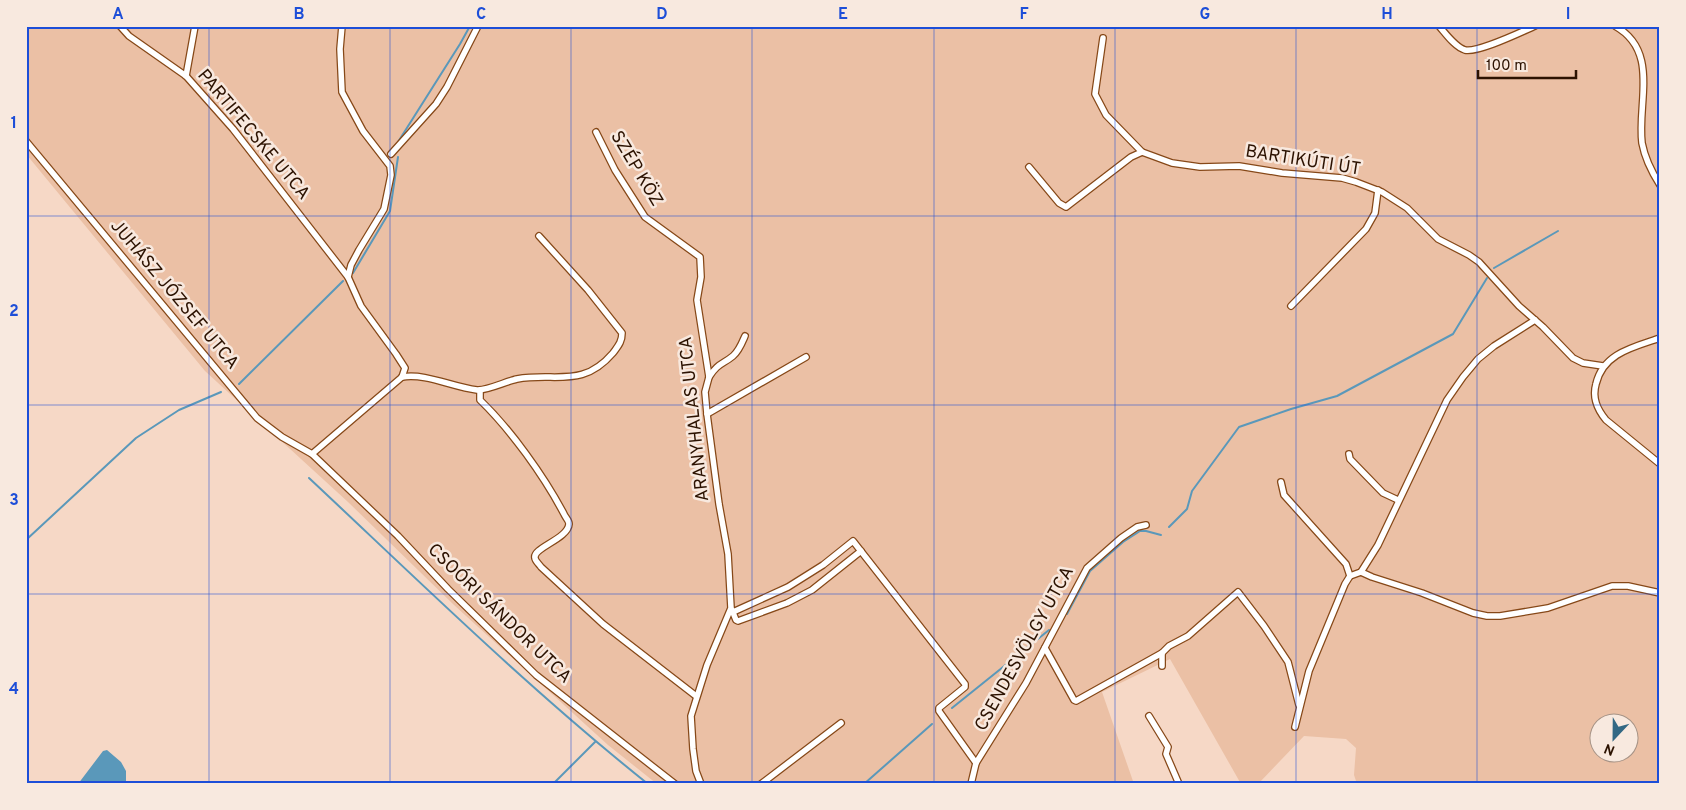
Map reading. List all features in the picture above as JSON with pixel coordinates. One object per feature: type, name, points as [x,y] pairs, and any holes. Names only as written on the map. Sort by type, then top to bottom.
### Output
[{"type":"street","name":"PARTIFECSKE UTCA","points":[[120,26],[129,36],[186,76],[233,129],[348,277],[361,306],[405,368],[402,377]]},
{"type":"street","points":[[186,76],[195,26]]},
{"type":"street","points":[[342,26],[340,49],[342,92],[363,131],[390,166],[391,175],[384,208],[351,265],[348,277]]},
{"type":"street","points":[[391,154],[442,95],[478,26]]},
{"type":"street","points":[[1439,26],[1458,46],[1465,50],[1484,47],[1535,26]]},
{"type":"street","points":[[1615,26],[1630,38],[1641,59],[1644,90],[1642,140],[1649,168],[1660,185]]},
{"type":"street","points":[[1029,167],[1059,204],[1066,207],[1131,157],[1142,152],[1106,114],[1095,94],[1103,38]]},
{"type":"street","name":"SZÉP KÖZ","points":[[596,132],[615,170],[645,217],[700,257]]},
{"type":"street","name":"JUHÁSZ JÓZSEF UTCA","points":[[26,141],[257,418],[282,437],[312,454]]},
{"type":"street","name":"BARTIKÚTI ÚT","points":[[1142,152],[1172,163],[1200,167],[1239,166],[1282,173],[1342,178],[1378,190],[1407,208],[1438,239],[1475,258],[1519,306],[1573,358],[1583,363],[1603,366]]},
{"type":"street","points":[[1292,306],[1366,229],[1374,213],[1378,190]]},
{"type":"street","points":[[312,454],[402,377],[424,378],[480,390],[517,379],[565,378],[583,374],[603,364],[622,340],[622,333],[588,290],[539,236]]},
{"type":"street","name":"ARANYHALAS UTCA","points":[[700,257],[701,276],[697,300],[709,377],[705,392],[719,504],[728,554],[732,610],[707,665],[690,716],[696,771],[701,784]]},
{"type":"street","points":[[1350,576],[1361,572],[1378,546],[1398,500],[1447,400],[1463,377],[1478,359],[1494,346],[1535,320]]},
{"type":"street","points":[[709,377],[718,365],[734,356],[745,336]]},
{"type":"street","points":[[1660,338],[1620,352],[1603,366],[1597,378],[1594,391],[1599,412],[1614,428],[1660,464]]},
{"type":"street","points":[[707,414],[806,356]]},
{"type":"street","points":[[480,390],[480,400],[496,415],[514,437],[559,503],[568,521],[567,529],[563,534],[538,551],[535,558],[542,567],[603,624],[696,696]]},
{"type":"street","name":"CSOÓRI SÁNDOR UTCA","points":[[312,454],[398,536],[448,589],[536,675],[675,784]]},
{"type":"street","points":[[1349,454],[1350,459],[1383,493],[1398,500]]},
{"type":"street","points":[[1281,482],[1284,495],[1346,564],[1350,576],[1309,671],[1296,727]]},
{"type":"street","name":"CSENDESVÖLGY UTCA","points":[[971,784],[976,763],[1001,726],[1087,568],[1121,538],[1137,527],[1146,525]]},
{"type":"street","points":[[861,551],[812,590],[787,604],[738,621],[736,620],[732,610],[788,587],[853,541],[861,551],[966,684],[965,687],[939,708],[939,711],[976,763]]},
{"type":"street","points":[[1361,572],[1422,592],[1473,613],[1487,616],[1500,616],[1548,608],[1612,586],[1628,586],[1660,593]]},
{"type":"street","points":[[1045,648],[1076,701],[1162,653],[1169,646],[1188,636],[1238,592],[1288,662],[1299,708]]},
{"type":"street","points":[[1162,653],[1162,666]]},
{"type":"street","points":[[1149,716],[1168,747],[1166,754],[1179,784]]},
{"type":"street","points":[[761,784],[841,723]]},
{"type":"shaded area","points":[[26,26],[1660,26],[1660,766],[1658,766],[1658,784],[1357,784],[1354,775],[1356,748],[1346,739],[1304,736],[1258,784],[1241,784],[1170,659],[1102,692],[1134,784],[657,784],[608,745],[454,605],[348,502],[205,371],[26,154]]},
{"type":"water","points":[[107,750],[121,762],[126,771],[126,781],[141,784],[78,784],[103,751]]},
{"type":"waterway","points":[[398,142],[470,26]]},
{"type":"waterway","points":[[353,273],[390,211],[398,157]]},
{"type":"waterway","points":[[1494,268],[1558,231]]},
{"type":"waterway","points":[[1169,527],[1187,509],[1192,491],[1239,427],[1337,396],[1453,334],[1487,278]]},
{"type":"waterway","points":[[239,384],[343,281]]},
{"type":"waterway","points":[[26,540],[136,438],[179,410],[221,392]]},
{"type":"waterway","points":[[309,478],[560,711],[648,784]]},
{"type":"waterway","points":[[1067,614],[1090,571],[1123,542],[1140,531],[1161,535]]},
{"type":"waterway","points":[[952,708],[1049,630]]},
{"type":"waterway","points":[[864,784],[932,724]]},
{"type":"waterway","points":[[553,784],[595,742]]}]
